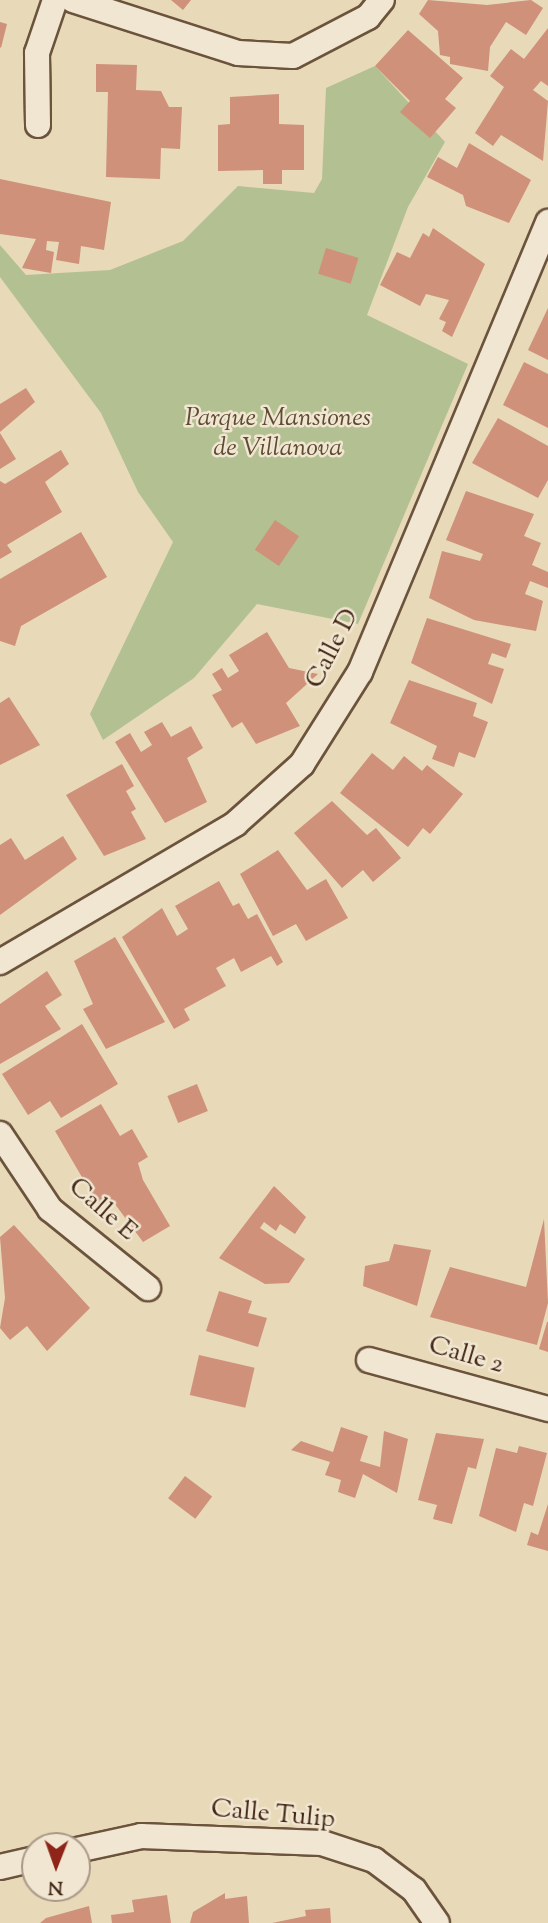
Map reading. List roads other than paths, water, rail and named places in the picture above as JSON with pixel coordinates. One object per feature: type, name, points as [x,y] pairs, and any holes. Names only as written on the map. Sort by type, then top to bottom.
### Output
[{"type":"street","points":[[38,125],[37,53],[55,0]]},
{"type":"street","points":[[73,0],[238,53],[293,56],[368,17],[382,0]]},
{"type":"street","name":"Calle D","points":[[0,962],[235,824],[303,764],[360,672],[541,255],[548,222]]},
{"type":"street","name":"Calle E","points":[[0,1134],[50,1209],[148,1288]]},
{"type":"street","name":"Calle 2","points":[[369,1360],[548,1409]]},
{"type":"street","name":"Calle Tulip","points":[[91,1847],[141,1836],[322,1843],[373,1860],[414,1890],[437,1923]]},
{"type":"street","points":[[0,1867],[21,1862]]},
{"type":"park label","name":"Parque Mansiones de Villanova","points":[[278,434]]}]
